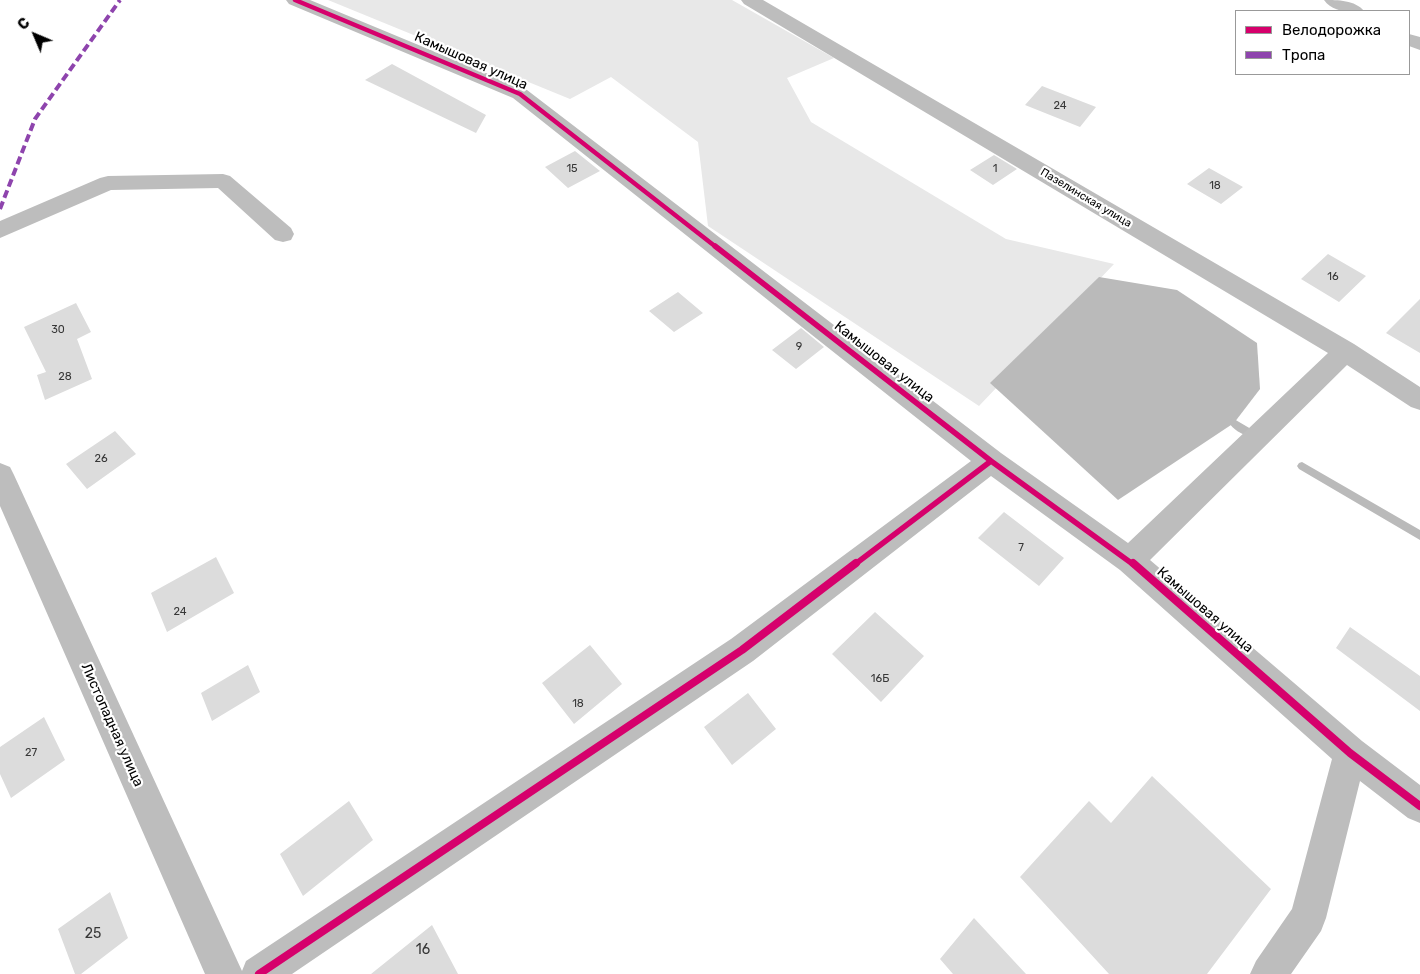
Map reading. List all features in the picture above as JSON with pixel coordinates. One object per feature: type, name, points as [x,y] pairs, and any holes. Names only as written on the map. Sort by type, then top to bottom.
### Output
[{"type":"street","name":"Камышовая улица","points":[[295,0],[520,94],[991,461],[1130,561],[1350,753],[1420,806]]},
{"type":"street","name":"Пазелинская улица","points":[[750,0],[1345,351],[1420,400]]},
{"type":"street","points":[[1333,0],[1353,10]]},
{"type":"street","points":[[0,230],[108,183],[223,181],[283,234]]},
{"type":"street","points":[[1130,561],[1345,351]]},
{"type":"street","points":[[259,974],[742,650],[991,461]]},
{"type":"street","name":"Листопадная улица","points":[[0,475],[224,974]]},
{"type":"street","points":[[1269,974],[1308,918],[1350,753]]},
{"type":"shaded area","points":[[328,0],[732,0],[834,58],[787,78],[811,122],[1006,239],[1114,264],[979,406],[708,226],[698,142],[611,77],[570,99]]},
{"type":"shaded area","points":[[1099,277],[1177,290],[1257,343],[1260,389],[1234,423],[1118,500],[990,383]]},
{"type":"building","points":[[392,64],[486,115],[476,133],[365,80]]},
{"type":"building","points":[[1042,86],[1096,107],[1080,127],[1025,105]]},
{"type":"building","points":[[575,151],[600,171],[568,188],[545,167]]},
{"type":"building","points":[[994,155],[1017,169],[993,185],[970,170]]},
{"type":"building","points":[[1209,168],[1243,187],[1221,204],[1187,184]]},
{"type":"building","points":[[1328,254],[1366,276],[1339,302],[1301,279]]},
{"type":"building","points":[[678,292],[703,313],[674,332],[649,311]]},
{"type":"building","points":[[1420,299],[1420,353],[1386,333]]},
{"type":"building","points":[[76,303],[91,332],[77,339],[92,379],[45,400],[37,375],[46,372],[24,327]]},
{"type":"building","points":[[801,328],[824,347],[796,369],[772,350]]},
{"type":"building","points":[[115,431],[136,454],[87,489],[66,464]]},
{"type":"building","points":[[1004,512],[1064,558],[1039,586],[978,538]]},
{"type":"building","points":[[216,557],[234,593],[167,632],[151,593]]},
{"type":"building","points":[[875,612],[924,656],[881,702],[832,654]]},
{"type":"building","points":[[1350,627],[1420,676],[1420,711],[1336,648]]},
{"type":"building","points":[[590,645],[622,684],[574,724],[542,683]]},
{"type":"building","points":[[248,665],[260,692],[212,721],[201,693]]},
{"type":"building","points":[[748,693],[776,729],[732,765],[704,727]]},
{"type":"building","points":[[44,717],[65,760],[11,798],[0,774],[0,747]]},
{"type":"building","points":[[1152,776],[1271,889],[1207,974],[1109,974],[1020,877],[1089,801],[1111,823]]},
{"type":"building","points":[[349,801],[373,840],[303,896],[280,854]]},
{"type":"building","points":[[110,892],[128,938],[81,974],[75,974],[58,929]]},
{"type":"building","points":[[974,918],[1026,974],[953,974],[940,959]]},
{"type":"building","points":[[432,925],[458,974],[371,974]]},
{"type":"waterway","points":[[1234,423],[1248,432]]},
{"type":"waterway","points":[[1302,466],[1420,535]]},
{"type":"marked path","points":[[0,209],[35,119],[120,0]]},
{"type":"cycle path","points":[[295,0],[520,94],[991,461],[1130,561],[1350,753],[1420,806]]},
{"type":"cycle path","points":[[259,974],[742,650],[991,461]]}]
